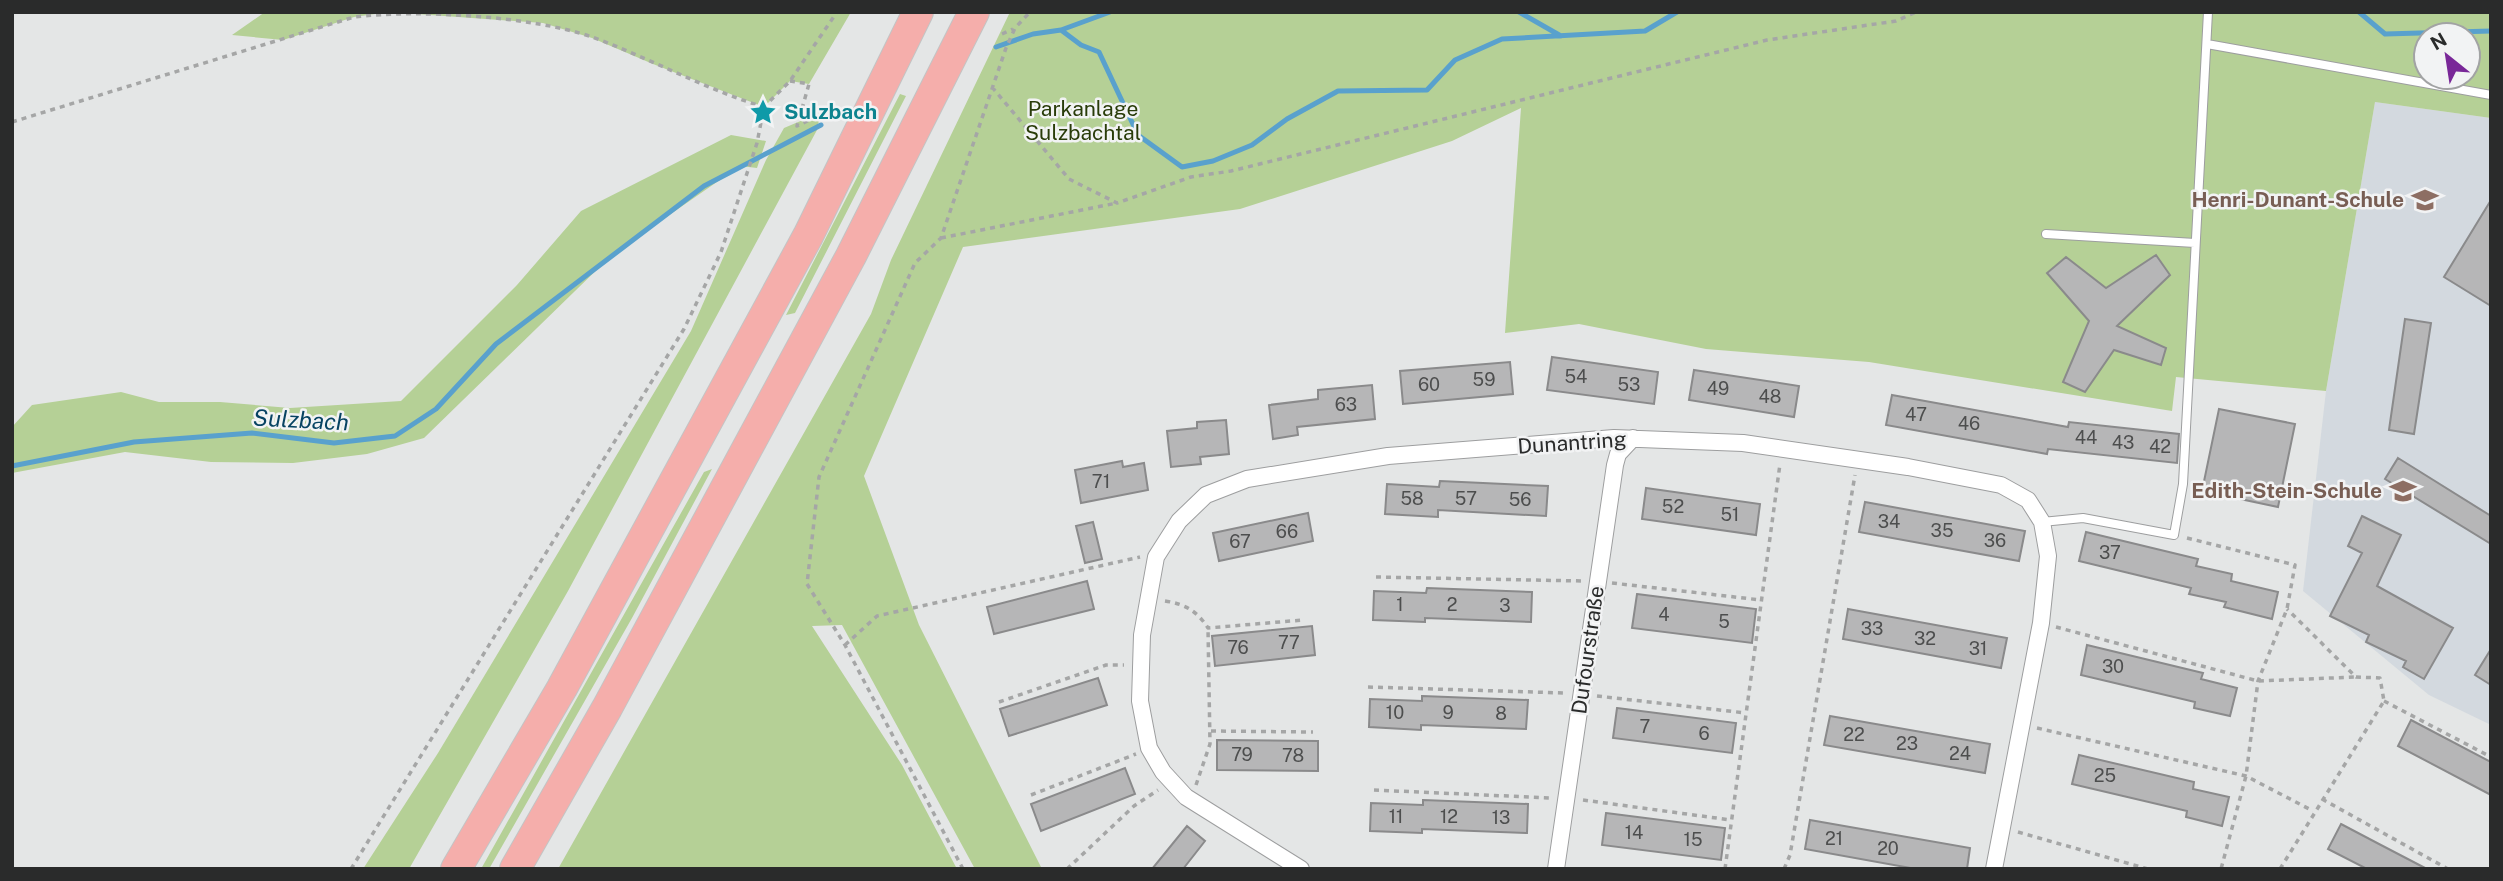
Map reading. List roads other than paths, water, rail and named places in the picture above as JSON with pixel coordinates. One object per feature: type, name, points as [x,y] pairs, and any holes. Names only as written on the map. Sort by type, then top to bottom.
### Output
[{"type":"highway","points":[[456,869],[562,688],[808,236],[918,12]]},
{"type":"highway","points":[[515,869],[607,708],[851,256],[974,12]]},
{"type":"street","name":"Dunantring","points":[[1301,869],[1193,803],[1171,781],[1149,748],[1140,701],[1140,665],[1147,598],[1156,557],[1189,509],[1206,495],[1247,479],[1388,456],[1633,438],[1743,443],[1858,459],[2001,485],[2028,500],[2042,522],[2048,556],[2041,623],[1994,869]]},
{"type":"street","name":"Dufourstraße","points":[[1556,869],[1615,465],[1618,454],[1633,438]]},
{"type":"lane","points":[[2042,522],[2083,518],[2174,535],[2183,484],[2208,12]]},
{"type":"lane","points":[[2207,44],[2491,95]]},
{"type":"lane","points":[[2046,234],[2195,243]]},
{"type":"waterway","name":"Sulzbach","points":[[1061,30],[1110,12]]},
{"type":"waterway","name":"Sulzbach","points":[[1519,12],[1561,36]]},
{"type":"waterway","name":"Sulzbach","points":[[996,47],[1033,34],[1061,30],[1081,45],[1099,52],[1138,135],[1182,167],[1213,161],[1252,145],[1287,119],[1338,91],[1427,90],[1455,60],[1502,39],[1645,31],[1677,12]]},
{"type":"waterway","name":"Sulzbach","points":[[2359,12],[2385,34],[2491,31]]},
{"type":"waterway","name":"Sulzbach","points":[[12,466],[134,442],[252,433],[334,443],[395,436],[436,409],[496,344],[704,186],[821,125]]},
{"type":"place","name":"Sulzbach","points":[[763,112]]},
{"type":"place","name":"Henri-Dunant-Schule","points":[[2425,200]]},
{"type":"place","name":"Edith-Stein-Schule","points":[[2403,491]]},
{"type":"park label","name":"Parkanlage Sulzbachtal","points":[[1083,121]]}]
